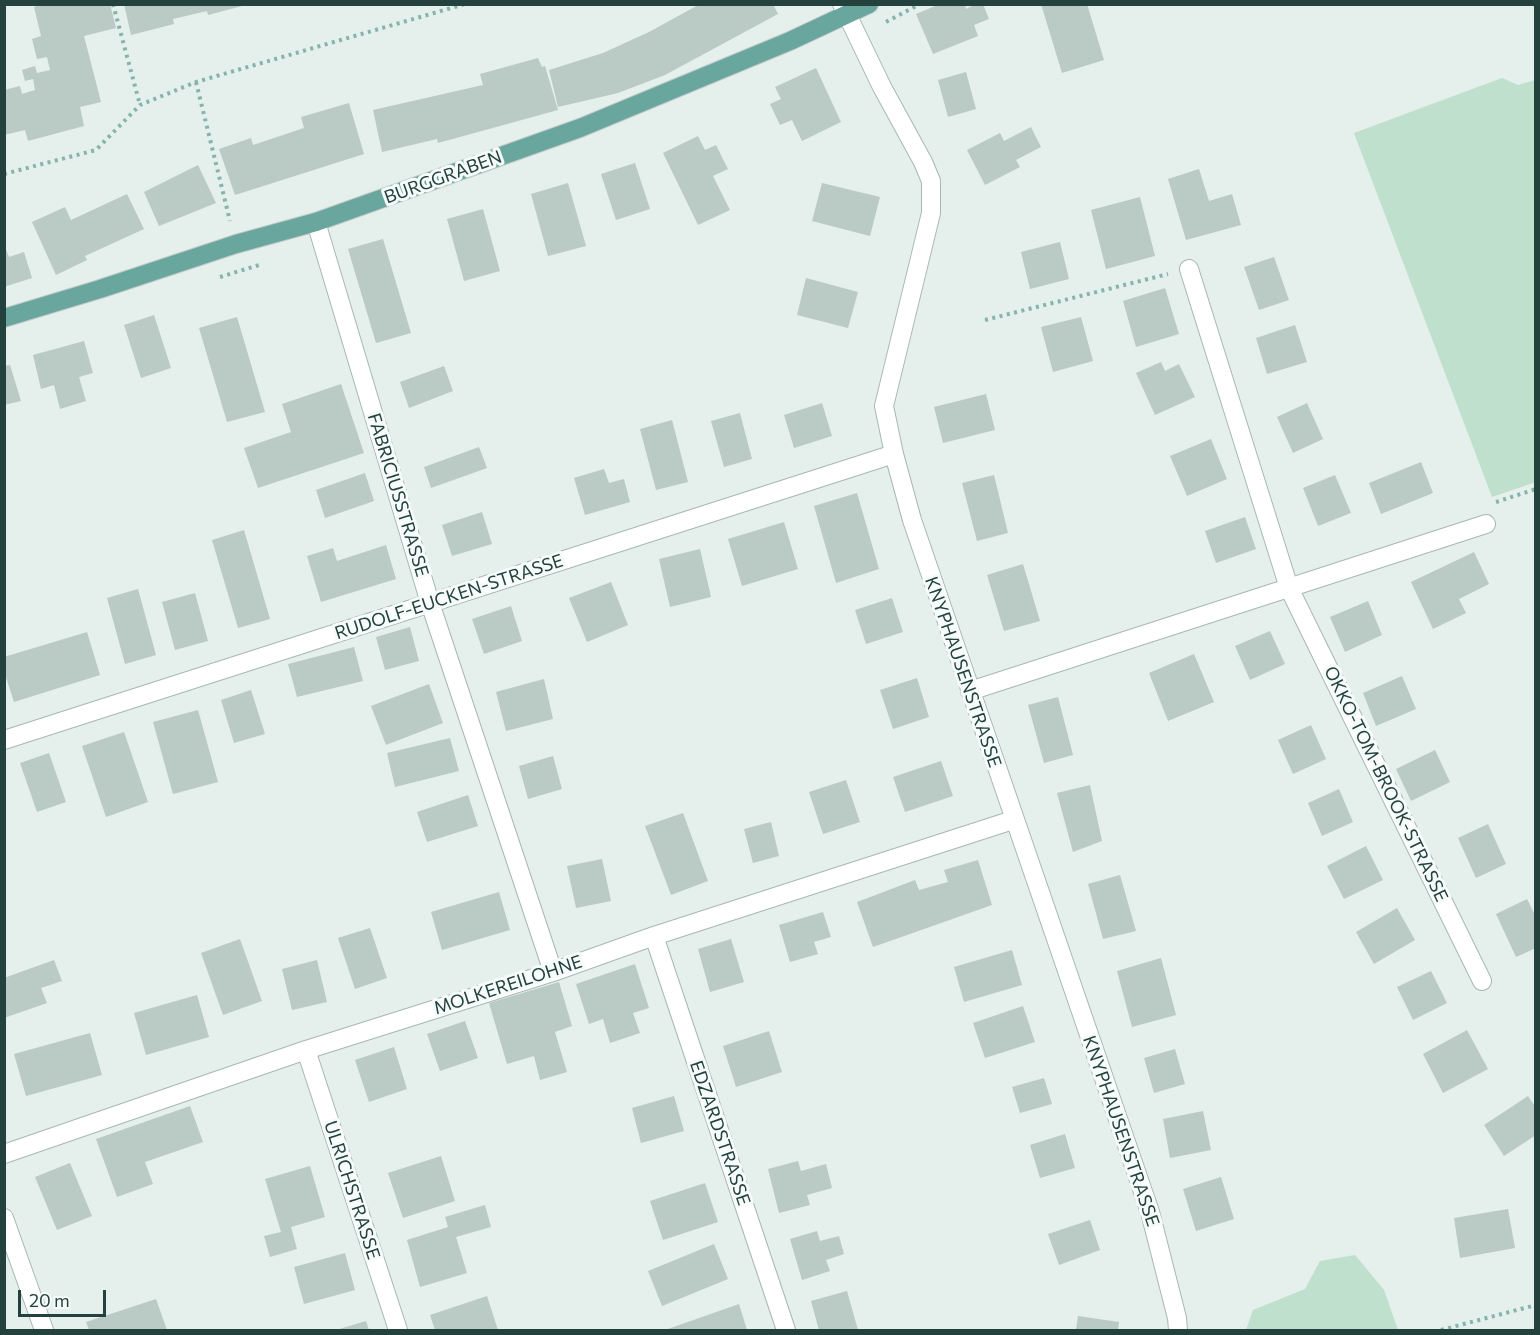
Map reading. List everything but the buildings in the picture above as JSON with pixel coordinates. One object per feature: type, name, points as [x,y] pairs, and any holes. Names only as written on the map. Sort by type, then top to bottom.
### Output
[{"type":"main road","name":"BURGGRABEN","points":[[4,318],[236,244],[316,222],[580,128],[845,10],[869,4]]},
{"type":"street","name":"KNYPHAUSENSTRASSE","points":[[845,10],[882,87],[923,162],[931,188],[931,213],[884,406],[894,454],[912,520],[1013,820],[1150,1212],[1177,1317],[1178,1330]]},
{"type":"street","name":"FABRICIUSSTRASSE","points":[[316,222],[430,603],[553,972]]},
{"type":"street","name":"OKKO-TOM-BROOK-STRASSE","points":[[1189,269],[1289,588],[1482,981]]},
{"type":"street","name":"RUDOLF-EUCKEN-STRASSE","points":[[4,740],[894,454]]},
{"type":"street","points":[[970,691],[1486,524]]},
{"type":"street","name":"MOLKEREILOHNE","points":[[4,1154],[306,1050],[553,972],[654,936],[1013,820]]},
{"type":"street","name":"EDZARDSTRASSE","points":[[654,936],[786,1330]]},
{"type":"street","name":"ULRICHSTRASSE","points":[[306,1050],[398,1330]]},
{"type":"street","points":[[4,1218],[44,1330]]},
{"type":"path","points":[[113,4],[140,105]]},
{"type":"path","points":[[4,174],[96,150],[140,105],[196,82],[465,4]]},
{"type":"path","points":[[196,82],[236,244]]},
{"type":"path","points":[[985,320],[1189,269]]},
{"type":"path","points":[[1486,524],[1495,503],[1536,489]]},
{"type":"path","points":[[1441,1330],[1536,1305]]},
{"type":"green space","points":[[1502,78],[1518,85],[1535,80],[1536,482],[1492,497],[1354,133]]},
{"type":"green space","points":[[1355,1255],[1384,1290],[1398,1330],[1246,1330],[1253,1310],[1305,1289],[1320,1261]]}]
